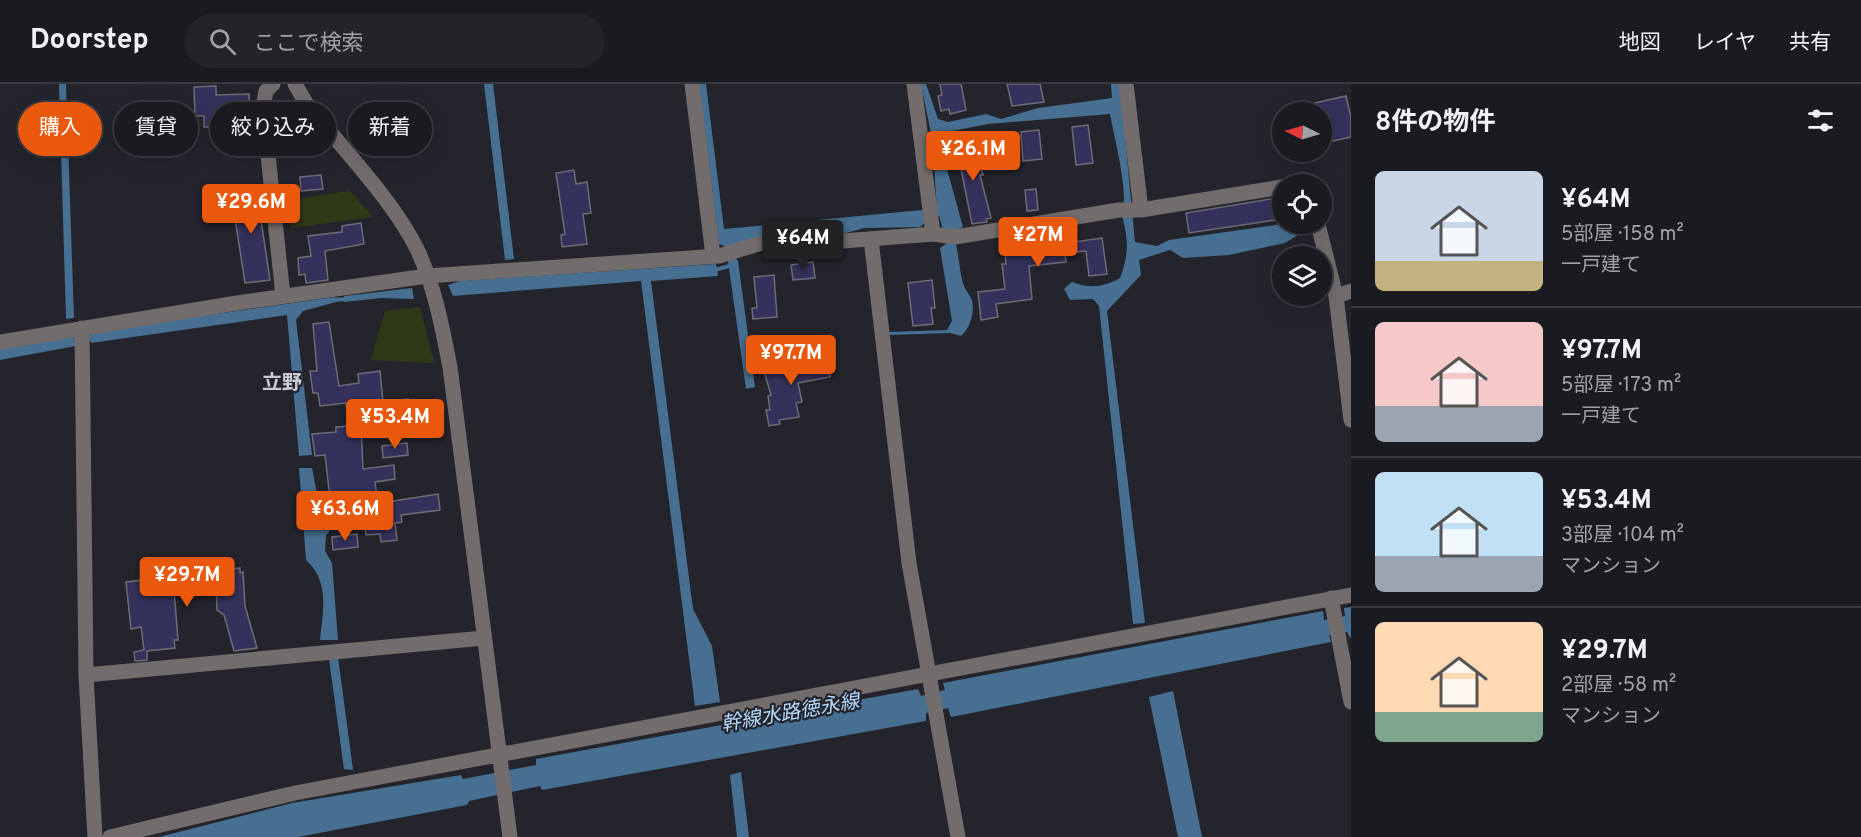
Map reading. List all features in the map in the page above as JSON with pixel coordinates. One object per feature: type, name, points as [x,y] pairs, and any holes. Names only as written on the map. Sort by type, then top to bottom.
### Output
[{"type":"street","points":[[273,84],[266,91],[263,108],[283,296]]},
{"type":"street","points":[[295,84],[306,104],[399,221],[416,248],[437,302],[450,368],[510,837]]},
{"type":"street","points":[[692,84],[724,254]]},
{"type":"street","points":[[915,84],[939,228]]},
{"type":"street","points":[[1126,84],[1141,210]]},
{"type":"street","points":[[0,342],[283,296],[427,276],[724,254],[768,241],[817,243],[939,228],[1119,210],[1141,210],[1272,189]]},
{"type":"street","points":[[1321,234],[1336,296],[1351,420]]},
{"type":"street","points":[[871,238],[909,563],[958,837]]},
{"type":"street","points":[[1336,296],[1351,291]]},
{"type":"street","points":[[82,328],[86,675],[95,837]]},
{"type":"street","points":[[110,837],[296,793],[1351,595]]},
{"type":"street","points":[[1331,598],[1351,702]]},
{"type":"street","points":[[86,675],[484,638]]},
{"type":"green space","points":[[350,191],[373,217],[291,228],[288,200]]},
{"type":"green space","points":[[420,307],[434,363],[371,360],[385,311]]},
{"type":"water","points":[[59,84],[66,84],[67,102],[60,102]]},
{"type":"water","points":[[484,84],[493,84],[514,259],[505,260]]},
{"type":"water","points":[[699,84],[706,84],[724,229],[922,210],[924,214],[937,213],[934,164],[937,163],[921,84],[926,84],[938,119],[948,122],[986,114],[1001,119],[1038,108],[1112,98],[1111,84],[1120,84],[1135,242],[1157,246],[1169,240],[1272,226],[1272,234],[1300,234],[1285,243],[1229,255],[1183,258],[1170,250],[1139,260],[1141,275],[1107,311],[1145,623],[1133,624],[1099,306],[1093,299],[1070,300],[1064,289],[1072,282],[1091,286],[1114,281],[1120,278],[1125,263],[1127,242],[1122,217],[1123,187],[1110,114],[988,124],[942,133],[944,150],[939,152],[940,162],[945,162],[963,227],[951,232],[956,245],[963,283],[973,305],[969,325],[961,336],[950,333],[890,335],[888,332],[947,330],[952,321],[940,248],[947,243],[939,216],[925,218],[926,222],[920,227],[864,228],[842,234],[768,235],[734,255],[738,261],[755,387],[746,389],[726,247],[719,244]]},
{"type":"water","points":[[61,156],[68,156],[74,318],[66,319]]},
{"type":"water","points":[[716,264],[718,276],[651,281],[693,609],[712,646],[720,702],[695,706],[641,281],[453,296],[448,285],[460,281]]},
{"type":"water","points":[[412,288],[414,299],[381,298],[344,302],[344,296]]},
{"type":"water","points":[[335,297],[336,302],[303,311],[296,320],[312,455],[299,456],[287,315],[91,343],[90,340],[75,342],[76,346],[0,360],[0,349],[74,335],[74,339],[90,336],[91,332]]},
{"type":"water","points":[[299,468],[312,468],[318,499],[328,509],[329,532],[326,535],[325,551],[332,563],[338,640],[320,640],[322,587],[314,569],[306,560]]},
{"type":"water","points":[[1351,607],[1351,639],[1347,632],[1329,635],[1331,642],[951,717],[948,708],[926,713],[926,721],[542,790],[540,786],[469,801],[467,805],[298,837],[159,837],[292,803],[461,775],[463,779],[536,765],[536,759],[918,689],[921,696],[945,690],[943,683],[1323,611],[1324,620],[1345,616],[1344,608]]},
{"type":"water","points":[[338,657],[353,770],[344,769],[329,659]]},
{"type":"water","points":[[1173,691],[1202,837],[1178,837],[1149,697]]},
{"type":"water","points":[[741,772],[749,837],[737,837],[730,775]]},
{"type":"building","points":[[940,84],[961,84],[966,110],[950,114],[949,109],[941,111],[938,96],[942,95]]},
{"type":"building","points":[[1007,84],[1040,84],[1044,102],[1012,106]]},
{"type":"building","points":[[216,86],[216,95],[249,94],[249,102],[210,102],[210,127],[204,127],[204,116],[198,116],[198,102],[195,102],[194,87]]},
{"type":"building","points":[[1346,96],[1351,117],[1351,137],[1332,141],[1332,102],[1319,102]]},
{"type":"building","points":[[1088,125],[1093,163],[1076,165],[1072,127]]},
{"type":"building","points":[[1039,130],[1042,159],[1023,161],[1021,132]]},
{"type":"building","points":[[968,136],[973,160],[979,159],[983,175],[980,175],[991,218],[986,219],[987,222],[972,224],[955,139]]},
{"type":"building","points":[[574,170],[576,184],[587,182],[591,213],[583,214],[587,244],[562,247],[561,235],[565,234],[556,173]]},
{"type":"building","points":[[321,175],[323,189],[301,191],[300,177]]},
{"type":"building","points":[[262,188],[263,200],[258,200],[270,280],[245,283],[231,192]]},
{"type":"building","points":[[1036,189],[1038,210],[1027,211],[1025,190]]},
{"type":"building","points":[[1272,199],[1272,221],[1189,233],[1186,213]]},
{"type":"building","points":[[361,223],[364,244],[325,251],[328,280],[306,283],[305,274],[299,275],[298,258],[311,256],[308,236],[342,232],[342,226]]},
{"type":"building","points":[[1066,233],[1067,243],[1102,238],[1107,274],[1089,276],[1086,251],[1065,253],[1066,262],[1029,266],[1032,299],[996,304],[998,317],[981,320],[978,292],[1005,289],[1002,264],[1006,264],[1005,254],[1030,251],[1028,237]]},
{"type":"building","points":[[813,262],[815,278],[793,280],[791,265]]},
{"type":"building","points":[[774,275],[777,317],[753,319],[752,308],[757,308],[754,277]]},
{"type":"building","points":[[932,280],[935,308],[931,308],[933,324],[913,326],[908,283]]},
{"type":"building","points":[[329,322],[339,386],[359,383],[358,374],[380,371],[383,402],[408,399],[410,420],[399,421],[398,415],[375,418],[375,423],[361,425],[363,469],[394,465],[395,479],[375,482],[377,497],[352,500],[352,505],[331,507],[325,455],[315,456],[312,434],[336,432],[336,427],[349,426],[346,403],[320,406],[318,393],[313,393],[310,371],[317,371],[313,324]]},
{"type":"building","points":[[827,356],[830,377],[798,383],[802,402],[796,403],[799,417],[779,420],[780,424],[769,426],[766,410],[770,410],[768,396],[771,395],[764,371],[778,367],[777,364]]},
{"type":"building","points":[[407,443],[408,455],[383,458],[382,446]]},
{"type":"building","points":[[438,494],[440,510],[401,515],[402,522],[395,523],[397,540],[381,542],[380,534],[366,535],[364,523],[376,521],[374,504]]},
{"type":"building","points":[[357,534],[358,547],[333,550],[332,537]]},
{"type":"building","points":[[240,568],[240,573],[243,572],[245,606],[257,648],[234,651],[224,615],[217,610],[216,584],[174,589],[178,640],[174,640],[175,648],[147,651],[147,660],[135,661],[134,652],[144,650],[141,627],[131,629],[126,582],[177,576],[177,573]]},
{"type":"waterway","points":[[714,270],[730,266]]},
{"type":"waterway","points":[[332,300],[349,299]]},
{"type":"district","name":"立野","points":[[282,382]]},
{"type":"water label","name":"幹線水路徳永線","points":[[790,712]]}]
